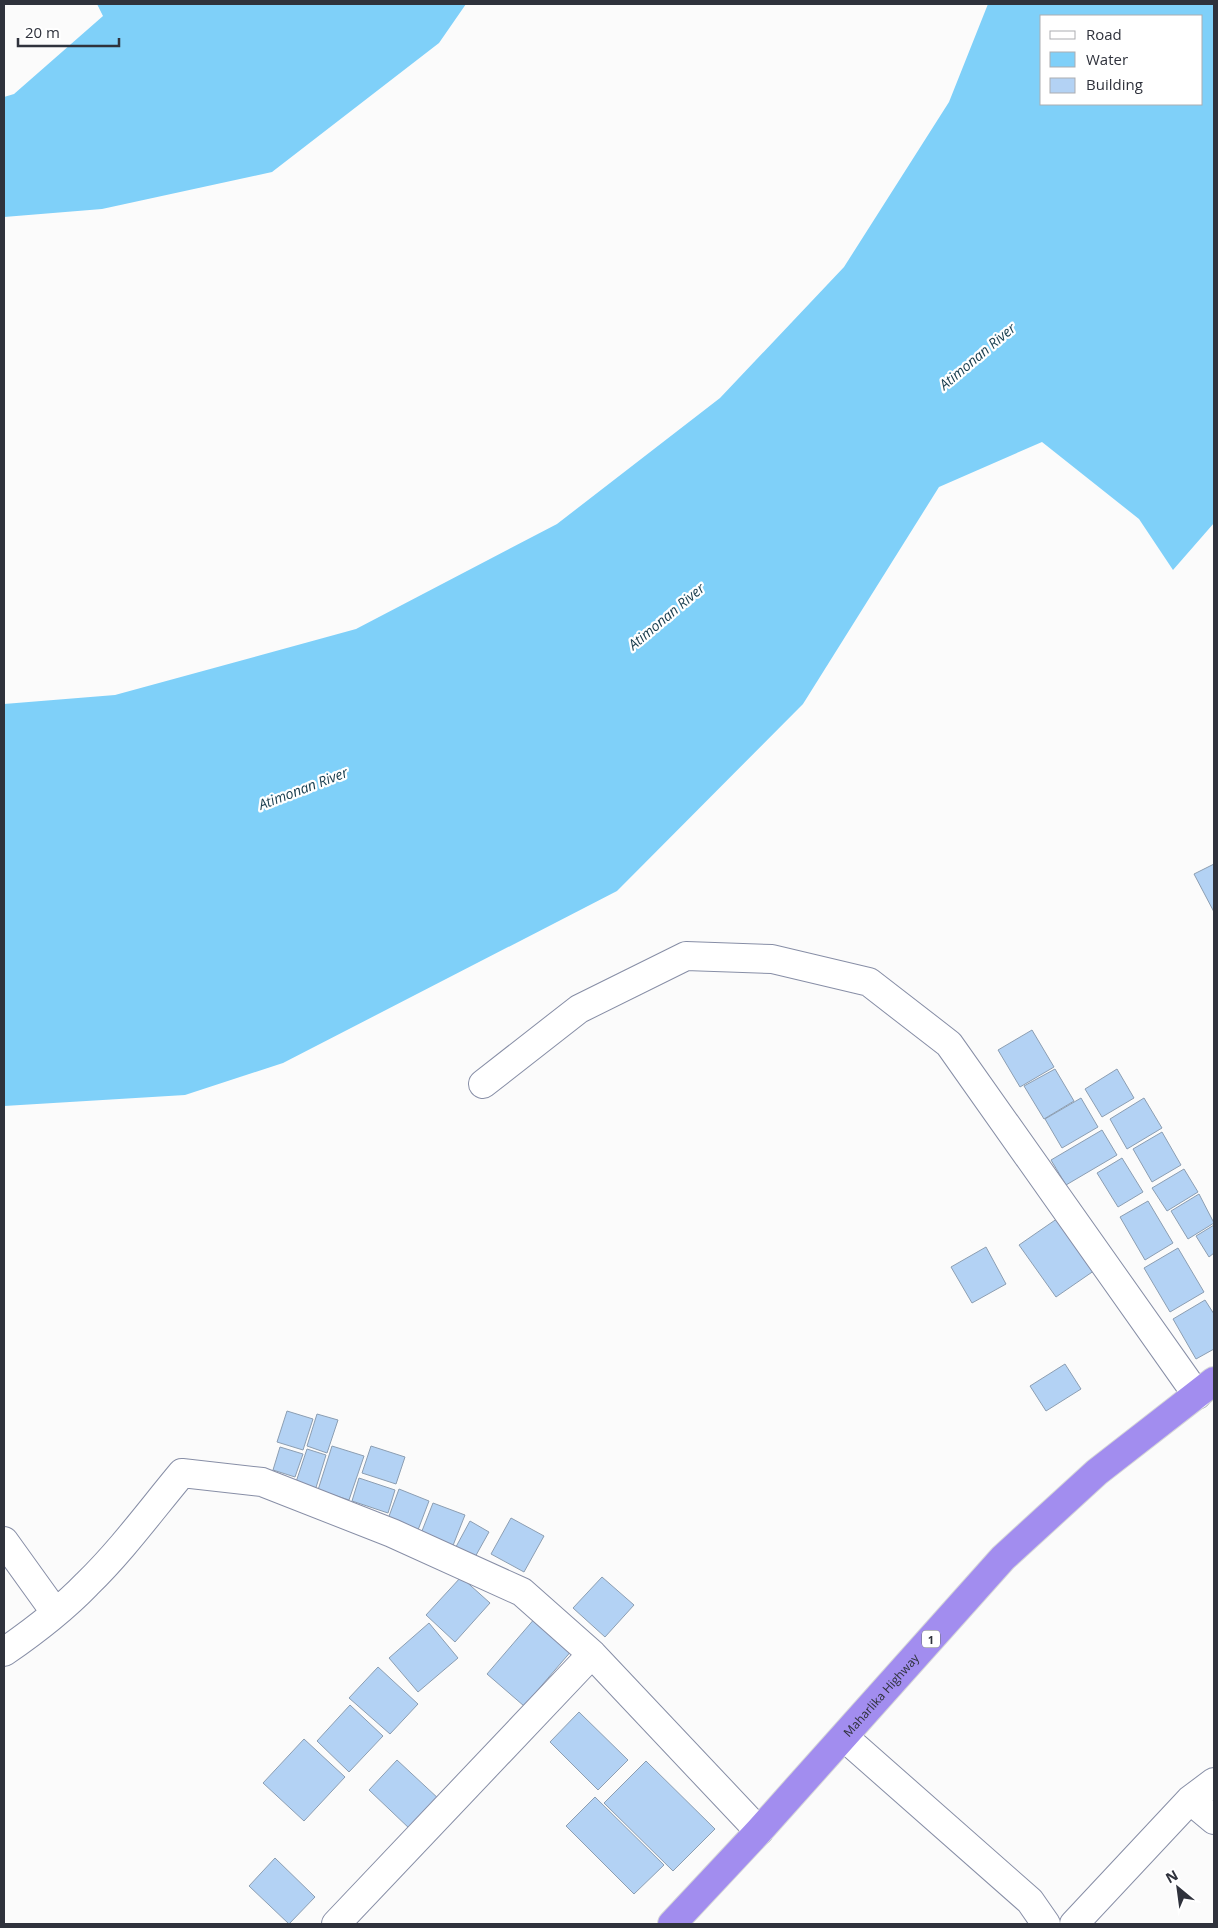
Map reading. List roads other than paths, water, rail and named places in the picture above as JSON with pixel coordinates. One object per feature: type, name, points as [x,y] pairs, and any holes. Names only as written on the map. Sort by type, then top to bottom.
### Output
[{"type":"highway","name":"Maharlika Highway","points":[[672,1924],[759,1831],[1003,1558],[1097,1472],[1205,1388]]},
{"type":"street","points":[[483,1084],[579,1009],[686,956],[772,959],[870,982],[949,1044],[1205,1388]]},
{"type":"street","points":[[4,1652],[87,1585],[182,1473],[262,1482],[392,1533],[522,1592],[592,1654],[759,1831]]},
{"type":"street","points":[[4,1541],[55,1612]]},
{"type":"street","points":[[336,1924],[592,1654]]},
{"type":"street","points":[[844,1737],[1030,1902],[1046,1924]]},
{"type":"street","points":[[1074,1924],[1190,1800],[1214,1782]]},
{"type":"street","points":[[1190,1800],[1214,1820]]},
{"type":"water","points":[[97,4],[466,4],[439,43],[272,172],[102,209],[4,217],[4,97],[14,94],[103,16]]},
{"type":"water","name":"Atimonan River","points":[[988,4],[1214,4],[1214,523],[1173,570],[1139,519],[1042,442],[939,487],[803,704],[617,891],[283,1063],[185,1095],[4,1106],[4,704],[115,695],[356,629],[557,524],[720,398],[844,267],[949,102]]}]
